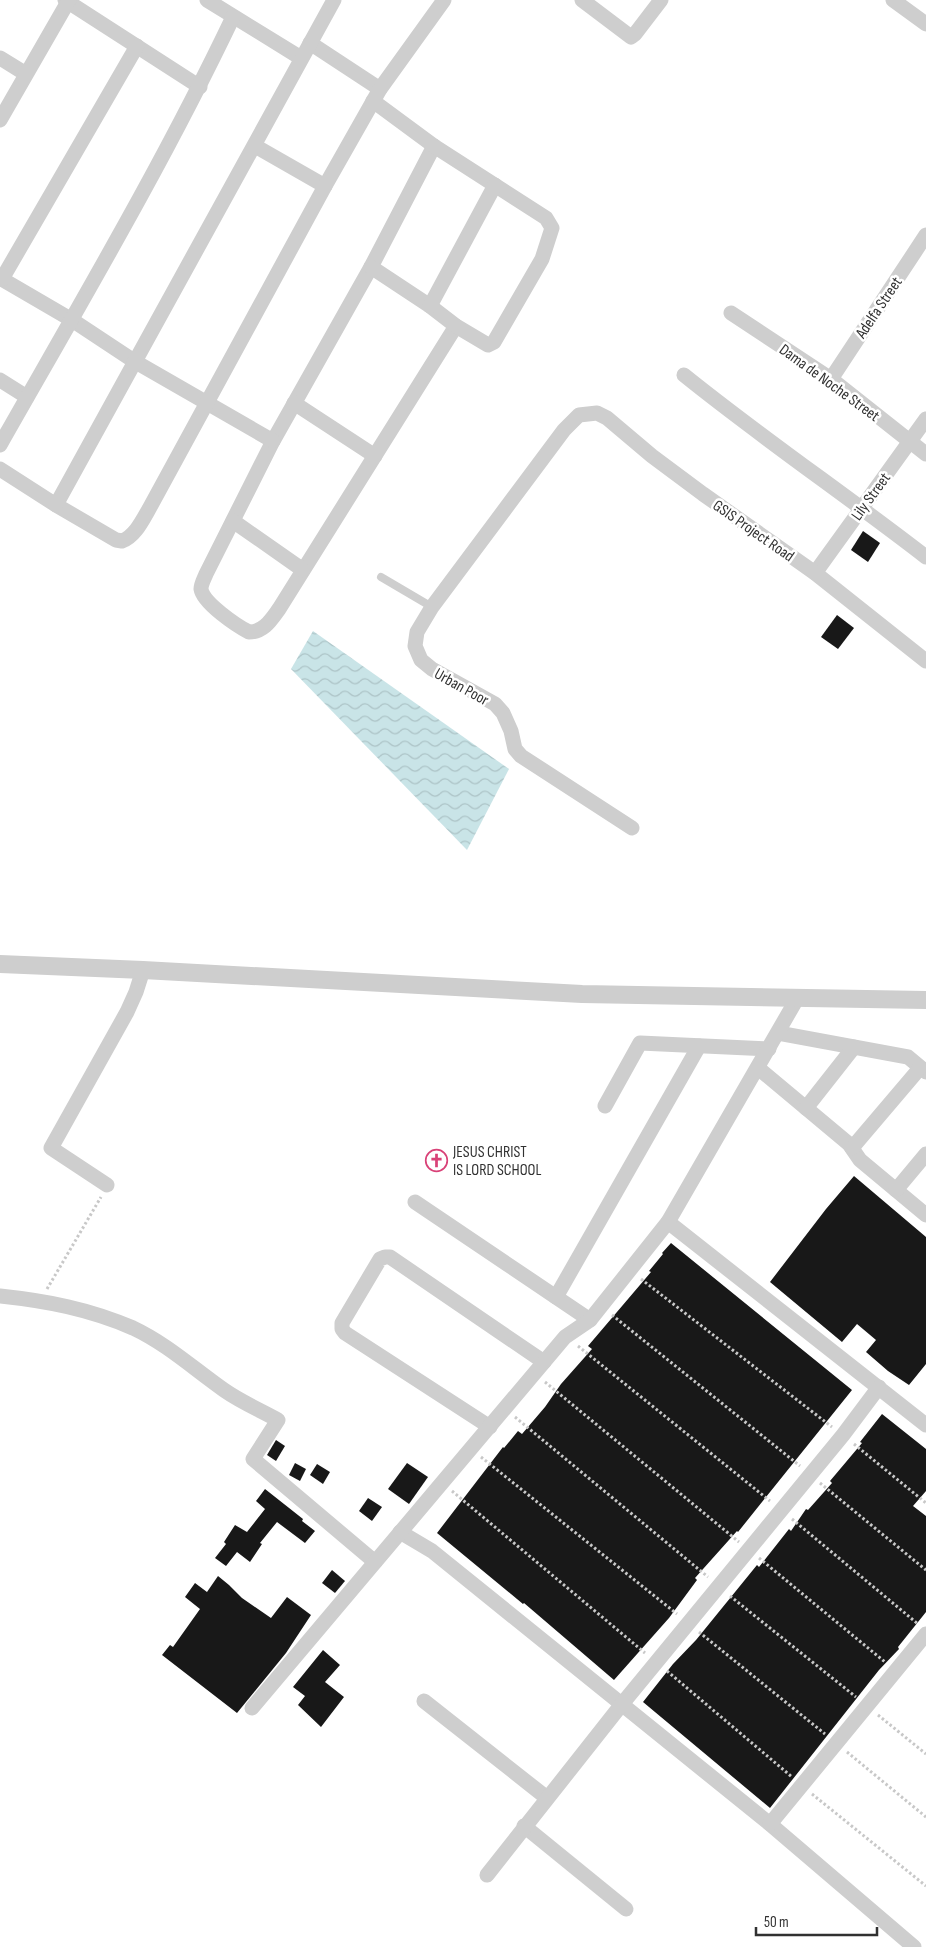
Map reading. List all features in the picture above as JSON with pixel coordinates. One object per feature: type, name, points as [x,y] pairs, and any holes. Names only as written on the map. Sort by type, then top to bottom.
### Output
[{"type":"street","points":[[207,0],[301,58]]},
{"type":"street","points":[[56,505],[334,0]]},
{"type":"street","points":[[0,469],[116,540],[126,540],[138,527],[377,95],[444,0]]},
{"type":"street","points":[[582,0],[631,36],[635,34],[661,0]]},
{"type":"street","points":[[894,0],[926,24]]},
{"type":"street","points":[[0,120],[67,1],[200,87]]},
{"type":"street","points":[[0,446],[72,320],[200,87],[233,17]]},
{"type":"street","points":[[310,43],[377,95],[434,146],[546,218],[552,228],[542,259],[494,342],[488,345],[456,326],[430,306],[371,267]]},
{"type":"street","points":[[137,46],[1,279],[72,320],[134,361],[273,441]]},
{"type":"street","points":[[0,58],[26,74]]},
{"type":"street","points":[[255,146],[325,186]]},
{"type":"street","points":[[434,146],[371,267],[273,441],[206,574],[201,589],[204,596],[213,606],[244,630],[253,632],[267,625],[456,326]]},
{"type":"street","points":[[430,306],[494,185]]},
{"type":"street","name":"Adelfa Street","points":[[830,379],[926,235]]},
{"type":"street","name":"Dama de Noche Street","points":[[731,313],[830,379],[926,454]]},
{"type":"street","points":[[684,375],[719,404],[862,507],[926,557]]},
{"type":"street","points":[[0,380],[27,397]]},
{"type":"street","points":[[294,403],[375,456]]},
{"type":"street","name":"GSIS Project Road","points":[[579,415],[597,413],[607,418],[652,456],[815,573],[926,661]]},
{"type":"street","name":"Urban Poor","points":[[579,415],[564,430],[432,607],[417,632],[415,646],[421,660],[432,669],[495,704],[503,714],[511,732],[515,749],[522,756],[632,828]]},
{"type":"street","name":"Lily Street","points":[[815,573],[926,419]]},
{"type":"street","points":[[233,521],[303,570]]},
{"type":"street","points":[[0,964],[582,994],[926,1000]]},
{"type":"street","points":[[107,1185],[51,1148],[127,1012],[143,970]]},
{"type":"street","points":[[252,1708],[566,1337],[590,1320],[600,1305],[630,1271],[668,1222],[798,997]]},
{"type":"street","points":[[778,1033],[908,1057],[923,1070],[852,1148]]},
{"type":"street","points":[[605,1106],[640,1043],[769,1049]]},
{"type":"street","points":[[556,1297],[699,1046]]},
{"type":"street","points":[[806,1108],[854,1047]]},
{"type":"street","points":[[758,1068],[852,1148],[860,1160],[926,1215]]},
{"type":"street","points":[[896,1190],[926,1154]]},
{"type":"street","points":[[415,1202],[590,1320]]},
{"type":"street","points":[[668,1222],[926,1425]]},
{"type":"street","points":[[490,1427],[345,1333],[342,1329],[342,1323],[380,1259],[390,1257],[539,1368]]},
{"type":"street","points":[[0,1296],[40,1300],[86,1310],[134,1329],[172,1350],[226,1391],[278,1420],[253,1459],[375,1562]]},
{"type":"street","points":[[487,1875],[622,1704],[879,1387]]},
{"type":"street","points":[[400,1532],[432,1551],[622,1704],[770,1824],[914,1947]]},
{"type":"street","points":[[770,1824],[896,1671],[922,1629]]},
{"type":"street","points":[[424,1702],[547,1798]]},
{"type":"street","points":[[524,1826],[626,1909]]},
{"type":"lane","points":[[380,577],[432,607]]},
{"type":"path","points":[[40,1300],[107,1185]]},
{"type":"path","points":[[630,1271],[842,1435],[926,1504]]},
{"type":"path","points":[[600,1305],[926,1570]]},
{"type":"path","points":[[566,1337],[780,1509],[922,1629]]},
{"type":"path","points":[[539,1368],[748,1549],[896,1671]]},
{"type":"path","points":[[505,1409],[718,1586],[926,1754]]},
{"type":"path","points":[[470,1449],[688,1623],[926,1817]]},
{"type":"path","points":[[442,1483],[801,1785],[926,1886]]},
{"type":"water","points":[[313,631],[509,769],[467,850],[291,669]]},
{"type":"building","points":[[863,531],[880,543],[868,562],[851,550]]},
{"type":"building","points":[[837,615],[854,628],[838,649],[821,637]]},
{"type":"building","points":[[854,1176],[926,1237],[926,1364],[909,1385],[888,1371],[866,1352],[876,1340],[857,1324],[842,1342],[770,1282]]},
{"type":"building","points":[[671,1243],[852,1390],[738,1532],[695,1578],[697,1580],[669,1618],[614,1680],[524,1603],[437,1533],[503,1447],[518,1431],[522,1434],[545,1407],[561,1384],[592,1349],[588,1346],[651,1272],[649,1271]]},
{"type":"building","points":[[882,1414],[926,1449],[926,1491],[913,1506],[926,1516],[926,1612],[898,1647],[899,1649],[879,1670],[770,1808],[643,1702],[757,1565],[759,1567],[789,1529],[791,1531],[806,1509],[808,1510],[832,1483],[830,1481],[862,1443],[860,1442]]},
{"type":"building","points":[[276,1440],[285,1446],[276,1461],[267,1455]]},
{"type":"building","points":[[295,1463],[306,1469],[300,1481],[289,1475]]},
{"type":"building","points":[[407,1463],[428,1477],[409,1504],[388,1489]]},
{"type":"building","points":[[317,1464],[330,1472],[323,1484],[310,1475]]},
{"type":"building","points":[[265,1489],[315,1531],[305,1543],[277,1522],[260,1543],[262,1544],[250,1562],[237,1552],[226,1566],[215,1558],[226,1544],[224,1542],[235,1525],[247,1532],[265,1509],[256,1501]]},
{"type":"building","points":[[368,1498],[382,1507],[372,1521],[359,1511]]},
{"type":"building","points":[[332,1570],[345,1581],[335,1593],[322,1583]]},
{"type":"building","points":[[218,1576],[242,1598],[271,1618],[287,1597],[311,1615],[286,1653],[237,1713],[162,1655],[170,1645],[173,1647],[200,1609],[185,1597],[195,1583],[207,1592]]},
{"type":"building","points":[[323,1650],[340,1665],[325,1682],[344,1697],[321,1727],[298,1705],[305,1696],[293,1687]]},
{"type":"place","name":"JESUS CHRIST IS LORD SCHOOL","points":[[437,1160]]}]
